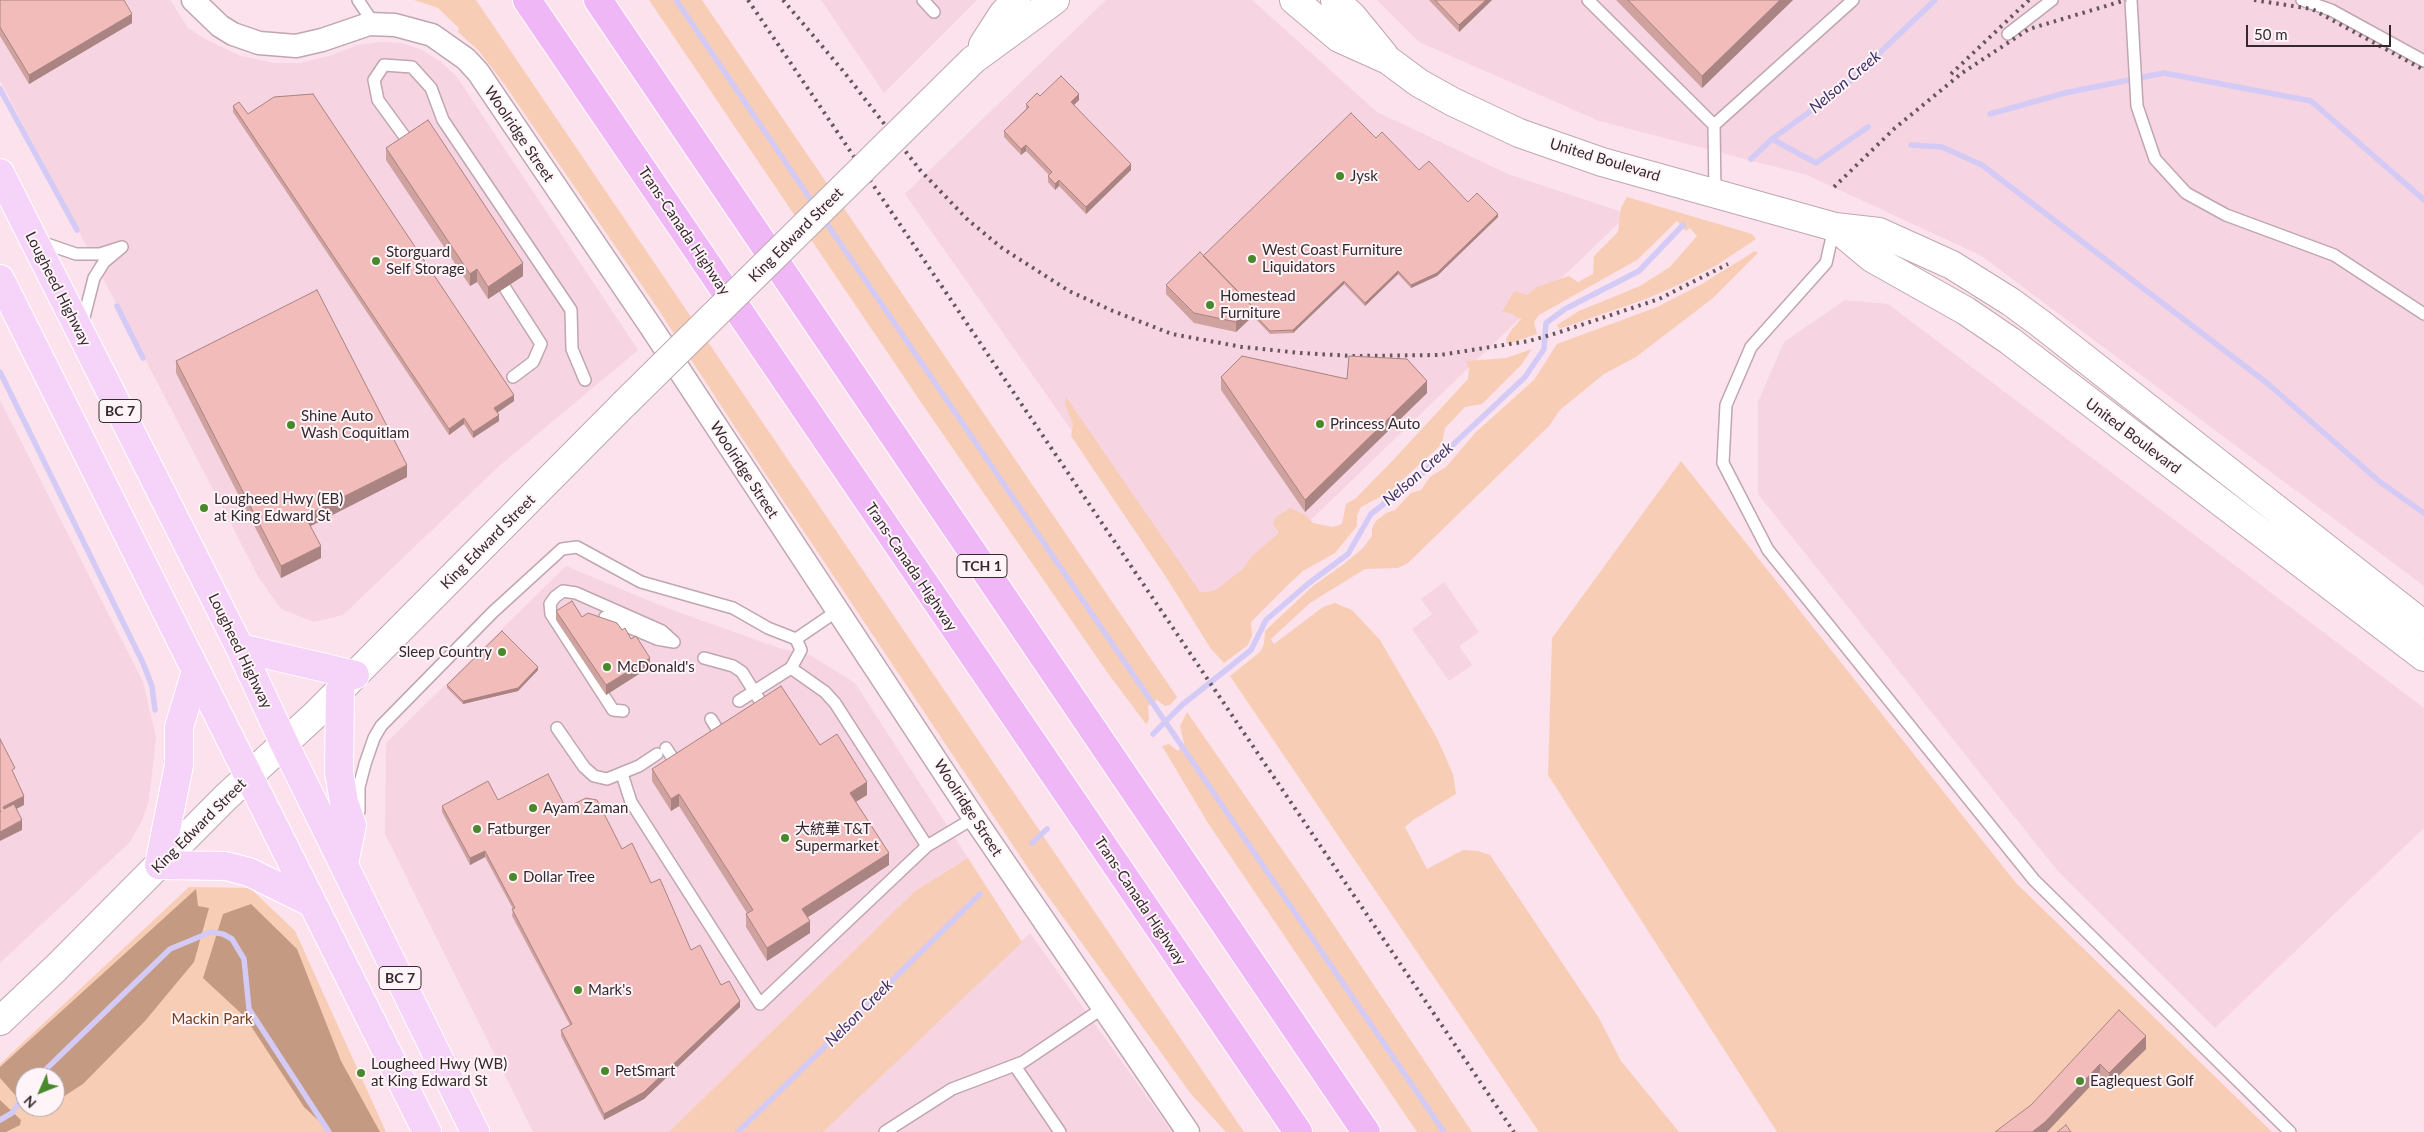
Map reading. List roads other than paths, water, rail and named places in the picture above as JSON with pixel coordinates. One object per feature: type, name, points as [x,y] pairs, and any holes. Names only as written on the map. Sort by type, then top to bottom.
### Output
[{"type":"highway","name":"Trans-Canada Highway","points":[[527,0],[1298,1132]]},
{"type":"highway","name":"TCH 1","points":[[598,0],[1366,1132]]},
{"type":"main road","name":"Lougheed Highway","points":[[0,172],[240,648],[284,743],[475,1132]]},
{"type":"main road","name":"BC 7","points":[[0,279],[249,776],[310,902],[427,1132]]},
{"type":"main road","points":[[240,648],[347,683],[339,772],[344,802],[352,825],[344,864]]},
{"type":"main road","points":[[196,671],[179,727],[179,765],[159,865],[226,866],[249,872],[310,902]]},
{"type":"street","name":"Woolridge Street","points":[[194,0],[212,20],[233,34],[259,43],[273,45],[309,44],[356,27],[374,24],[396,24],[432,35],[453,47],[478,72],[650,327],[974,818],[1188,1132]]},
{"type":"street","name":"King Edward Street","points":[[973,60],[1003,14],[1016,0]]},
{"type":"street","name":"King Edward Street","points":[[0,1021],[249,776],[347,683],[624,404],[973,60],[1055,0]]},
{"type":"street","name":"United Boulevard","points":[[1294,0],[1339,38],[1388,60],[1453,102],[1519,133],[1602,162],[1835,227],[1879,232],[1952,265],[2011,302],[2424,625]]},
{"type":"street","name":"United Boulevard","points":[[1335,0],[1353,17],[1388,60]]},
{"type":"street","name":"United Boulevard","points":[[1835,227],[1872,258],[1966,310],[2010,341],[2424,657]]},
{"type":"lane","points":[[358,0],[374,24]]},
{"type":"lane","points":[[923,0],[934,12]]},
{"type":"lane","points":[[1588,0],[1714,125],[1715,193]]},
{"type":"lane","points":[[1714,125],[1853,0]]},
{"type":"lane","points":[[2008,34],[2052,0]]},
{"type":"lane","points":[[2131,0],[2137,106],[2155,159],[2186,193],[2226,215],[2334,255],[2424,314]]},
{"type":"lane","points":[[2302,0],[2331,10],[2424,61]]},
{"type":"lane","points":[[410,144],[378,100],[374,80],[384,65],[412,67],[431,88],[443,120],[571,310],[572,349],[584,380]]},
{"type":"lane","points":[[1835,227],[1826,263],[1751,347],[1726,405],[1723,463],[1768,550],[2034,880],[2290,1132]]},
{"type":"lane","points":[[33,239],[76,254],[100,254],[122,247],[104,262],[94,278],[80,332]]},
{"type":"lane","points":[[505,288],[541,344],[533,362],[513,377]]},
{"type":"lane","points":[[352,825],[359,811],[359,788],[366,764],[374,738],[381,726],[493,612],[562,550],[577,547],[641,582],[733,608],[768,628],[796,638]]},
{"type":"lane","points":[[604,617],[657,639],[674,642],[662,631],[576,593],[563,591],[555,597],[550,604],[551,614],[613,710],[623,711]]},
{"type":"lane","points":[[796,638],[836,611]]},
{"type":"lane","points":[[738,701],[791,668],[800,650],[796,638]]},
{"type":"lane","points":[[704,658],[733,666],[742,672],[765,709]]},
{"type":"lane","points":[[791,668],[825,692],[835,703],[927,846]]},
{"type":"lane","points":[[711,719],[722,737]]},
{"type":"lane","points":[[557,728],[584,767],[594,776],[607,779],[622,774],[662,751],[677,765]]},
{"type":"lane","points":[[622,774],[631,802],[760,1004],[927,846],[974,818]]},
{"type":"lane","points":[[885,1132],[952,1089],[988,1074],[1015,1066],[1103,1008]]},
{"type":"lane","points":[[1015,1066],[1060,1132]]},
{"type":"waterway","points":[[676,0],[815,206]]},
{"type":"waterway","name":"Nelson Creek","points":[[1751,159],[1772,139],[1845,86],[1935,0]]},
{"type":"waterway","points":[[1990,114],[2065,93],[2164,73],[2311,101],[2424,200]]},
{"type":"waterway","points":[[0,89],[77,230]]},
{"type":"waterway","points":[[1772,139],[1816,163],[1868,127]]},
{"type":"waterway","points":[[1911,145],[1942,147],[1982,165],[2267,383],[2380,482],[2424,513]]},
{"type":"waterway","points":[[823,218],[1444,1132]]},
{"type":"waterway","name":"Nelson Creek","points":[[1153,734],[1182,705],[1251,650],[1266,620],[1309,583],[1348,554],[1371,514],[1425,471],[1525,377],[1544,349],[1546,323],[1565,309],[1639,271],[1683,225]]},
{"type":"waterway","points":[[117,306],[143,358]]},
{"type":"waterway","points":[[0,372],[143,663],[152,686],[155,710]]},
{"type":"waterway","name":"Nelson Creek","points":[[1032,843],[1047,829]]},
{"type":"waterway","name":"Nelson Creek","points":[[738,1132],[980,894]]},
{"type":"waterway","points":[[48,1067],[170,949],[211,932],[223,934],[232,939],[244,959],[249,1009],[329,1132]]},
{"type":"waterway","points":[[0,1120],[12,1113],[15,1109]]},
{"type":"railway","points":[[748,0],[1514,1132]]},
{"type":"railway","points":[[783,0],[844,72],[920,170],[968,220],[1002,248],[1069,291],[1113,311],[1172,334],[1242,347],[1301,353],[1353,356],[1440,355],[1529,341],[1557,333],[1659,299],[1728,264]]},
{"type":"railway","points":[[1951,74],[2029,0]]},
{"type":"railway","points":[[1834,187],[1895,128],[1962,73],[2029,29],[2126,0]]},
{"type":"railway","points":[[2254,0],[2312,9],[2424,70]]},
{"type":"place","name":"Jysk","points":[[1340,176]]},
{"type":"place","name":"West Coast Furniture Liquidators","points":[[1252,259]]},
{"type":"place","name":"Storguard Self Storage","points":[[376,261]]},
{"type":"place","name":"Homestead Furniture","points":[[1210,305]]},
{"type":"place","name":"Princess Auto","points":[[1320,424]]},
{"type":"place","name":"Shine Auto Wash Coquitlam","points":[[291,425]]},
{"type":"place","name":"Lougheed Hwy (EB) at King Edward St","points":[[204,508]]},
{"type":"place","name":"Sleep Country","points":[[502,652]]},
{"type":"place","name":"McDonald's","points":[[607,667]]},
{"type":"place","name":"Ayam Zaman","points":[[533,808]]},
{"type":"place","name":"Fatburger","points":[[477,829]]},
{"type":"place","name":"大統華 T&T Supermarket","points":[[785,838]]},
{"type":"place","name":"Dollar Tree","points":[[513,877]]},
{"type":"place","name":"Mark's","points":[[578,990]]},
{"type":"place","name":"PetSmart","points":[[605,1071]]},
{"type":"place","name":"Lougheed Hwy (WB) at King Edward St","points":[[361,1073]]},
{"type":"place","name":"Eaglequest Golf","points":[[2080,1081]]},
{"type":"park label","name":"Mackin Park","points":[[212,1019]]}]
